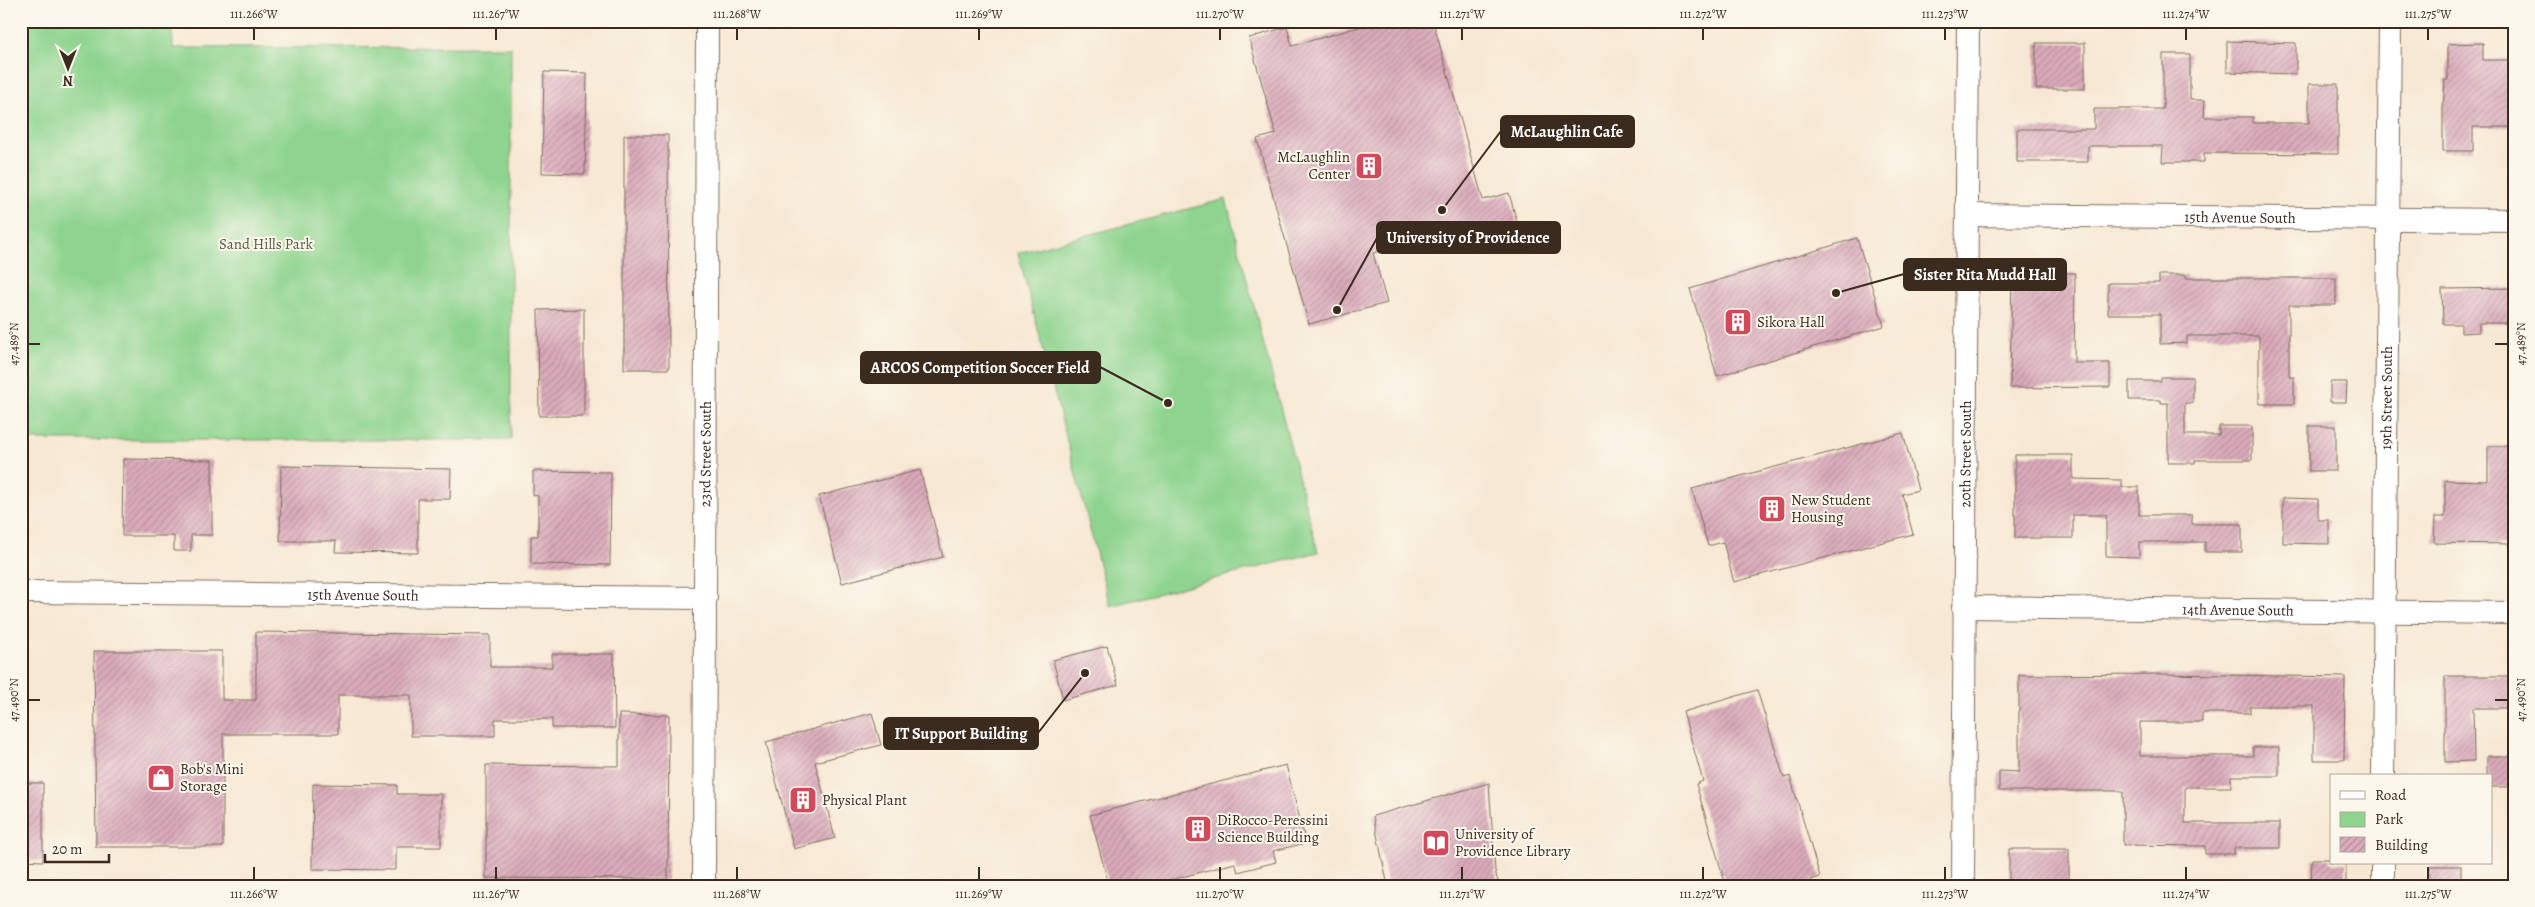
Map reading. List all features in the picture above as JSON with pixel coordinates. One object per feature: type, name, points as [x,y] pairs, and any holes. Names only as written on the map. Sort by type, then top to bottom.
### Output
[{"type":"street","name":"23rd Street South","points":[[704,886],[707,21]]},
{"type":"street","name":"20th Street South","points":[[1963,886],[1963,607],[1968,215],[1968,21]]},
{"type":"street","name":"19th Street South","points":[[2383,774],[2386,612],[2386,219],[2390,21]]},
{"type":"street","name":"15th Avenue South","points":[[1968,215],[2514,220]]},
{"type":"street","name":"15th Avenue South","points":[[21,592],[706,598]]},
{"type":"street","name":"14th Avenue South","points":[[1963,607],[2514,612]]},
{"type":"street","points":[[2383,864],[2383,886]]},
{"type":"green space","name":"Sand Hills Park","points":[[21,21],[172,21],[173,48],[511,47],[511,440],[21,440]]},
{"type":"green space","points":[[1226,199],[1318,552],[1110,606],[1018,253]]},
{"type":"building","name":"McLaughlin Center","points":[[1380,21],[1433,21],[1483,200],[1509,193],[1518,226],[1456,244],[1452,231],[1373,253],[1387,303],[1309,324],[1257,139],[1276,134],[1249,38],[1287,27],[1292,46]]},
{"type":"building","points":[[2227,41],[2296,43],[2296,74],[2227,72]]},
{"type":"building","points":[[2036,43],[2085,43],[2085,89],[2036,89]]},
{"type":"building","points":[[2483,43],[2483,60],[2514,60],[2514,127],[2473,127],[2473,151],[2443,151],[2443,109],[2445,80],[2448,80],[2448,44]]},
{"type":"building","points":[[2163,54],[2190,54],[2190,100],[2205,100],[2204,117],[2253,117],[2253,123],[2309,123],[2309,84],[2338,84],[2338,154],[2204,153],[2204,162],[2162,162],[2163,146],[2088,146],[2088,162],[2017,162],[2017,129],[2094,129],[2094,109],[2163,109]]},
{"type":"building","points":[[544,72],[587,73],[585,174],[542,173]]},
{"type":"building","points":[[624,135],[668,135],[669,369],[624,369]]},
{"type":"building","points":[[1857,238],[1884,326],[1717,376],[1690,289]]},
{"type":"building","points":[[2012,273],[2075,273],[2074,363],[2110,363],[2110,387],[2010,388]]},
{"type":"building","points":[[2159,275],[2186,275],[2186,278],[2336,278],[2336,305],[2289,305],[2289,377],[2294,377],[2294,404],[2259,404],[2259,336],[2187,336],[2187,343],[2160,344],[2160,314],[2108,314],[2108,283],[2159,283]]},
{"type":"building","points":[[2514,288],[2514,323],[2479,323],[2479,332],[2461,333],[2461,324],[2443,324],[2442,289]]},
{"type":"building","points":[[584,309],[584,416],[539,416],[538,310]]},
{"type":"building","points":[[2161,377],[2193,377],[2193,403],[2185,403],[2185,435],[2219,435],[2219,426],[2252,426],[2252,460],[2195,460],[2195,463],[2168,463],[2168,403],[2161,403],[2161,400],[2129,400],[2129,381],[2161,381]]},
{"type":"building","points":[[2330,382],[2347,382],[2346,402],[2330,402]]},
{"type":"building","points":[[2309,426],[2336,426],[2336,471],[2309,471]]},
{"type":"building","name":"New Student Housing","points":[[1903,433],[1918,490],[1902,494],[1913,534],[1734,582],[1723,542],[1708,546],[1692,489]]},
{"type":"building","points":[[2488,446],[2514,446],[2514,544],[2434,543],[2435,517],[2445,517],[2445,480],[2488,481]]},
{"type":"building","points":[[2015,455],[2073,455],[2073,479],[2122,480],[2122,487],[2139,487],[2139,515],[2192,515],[2192,524],[2242,524],[2242,552],[2205,552],[2205,542],[2139,542],[2139,557],[2106,556],[2106,515],[2073,515],[2073,538],[2015,538]]},
{"type":"building","points":[[123,459],[212,460],[212,535],[191,535],[191,551],[174,551],[174,536],[122,536]]},
{"type":"building","points":[[281,466],[451,469],[450,499],[418,499],[418,553],[335,552],[336,541],[280,541]]},
{"type":"building","points":[[920,470],[943,557],[842,583],[819,496]]},
{"type":"building","points":[[533,471],[611,472],[610,565],[531,564],[531,536],[538,536],[538,496],[533,495]]},
{"type":"building","points":[[2283,498],[2318,499],[2318,520],[2329,520],[2329,544],[2283,543]]},
{"type":"building","points":[[256,632],[490,635],[490,667],[552,667],[552,654],[614,654],[615,728],[552,728],[552,719],[495,719],[495,736],[411,736],[411,695],[338,695],[338,734],[223,734],[223,847],[96,847],[94,651],[222,651],[222,700],[256,700]]},
{"type":"building","points":[[1107,646],[1118,685],[1063,700],[1053,660]]},
{"type":"building","points":[[2163,674],[2345,677],[2344,760],[2314,760],[2314,706],[2250,706],[2250,713],[2202,713],[2202,722],[2140,722],[2140,756],[2253,756],[2253,747],[2279,747],[2279,776],[2231,776],[2231,787],[2185,787],[2185,823],[2280,823],[2280,848],[2234,848],[2234,854],[2205,854],[2205,846],[2123,845],[2123,791],[1999,791],[1999,771],[2019,772],[2019,675]]},
{"type":"building","points":[[2445,676],[2514,676],[2514,708],[2473,708],[2474,761],[2445,762]]},
{"type":"building","points":[[1757,690],[1784,778],[1790,776],[1820,877],[1811,880],[1813,886],[1726,886],[1696,784],[1703,781],[1683,712]]},
{"type":"building","name":"Physical Plant","points":[[872,713],[881,745],[815,762],[835,838],[794,849],[766,742]]},
{"type":"building","points":[[619,714],[669,715],[668,879],[486,878],[486,765],[619,766]]},
{"type":"building","points":[[2487,756],[2514,756],[2514,787],[2492,787],[2492,774],[2487,774]]},
{"type":"building","name":"DiRocco-Peressini Science Building","points":[[1286,765],[1306,843],[1273,851],[1276,862],[1238,872],[1235,863],[1148,886],[1109,886],[1090,815]]},
{"type":"building","points":[[21,783],[43,783],[43,861],[21,860]]},
{"type":"building","name":"University of Providence Library","points":[[1489,783],[1495,871],[1499,886],[1388,886],[1373,816]]},
{"type":"building","points":[[313,784],[397,785],[397,794],[441,794],[441,847],[396,847],[396,870],[312,869]]},
{"type":"building","points":[[2009,849],[2069,849],[2069,886],[2009,886]]},
{"type":"building","points":[[2312,859],[2330,859],[2330,864],[2346,864],[2346,886],[2311,886]]},
{"type":"building","points":[[2430,866],[2461,866],[2461,886],[2430,886]]},
{"type":"place","name":"McLaughlin Center","points":[[1369,166]]},
{"type":"place","name":"McLaughlin Cafe","points":[[1442,210]]},
{"type":"place","name":"Sister Rita Mudd Hall","points":[[1836,293]]},
{"type":"place","name":"University of Providence","points":[[1337,310]]},
{"type":"place","name":"Sikora Hall","points":[[1738,322]]},
{"type":"place","name":"ARCOS Competition Soccer Field","points":[[1168,403]]},
{"type":"place","name":"New Student Housing","points":[[1772,509]]},
{"type":"place","name":"IT Support Building","points":[[1085,673]]},
{"type":"place","name":"Bob's Mini Storage","points":[[161,778]]},
{"type":"place","name":"Physical Plant","points":[[803,800]]},
{"type":"place","name":"DiRocco-Peressini Science Building","points":[[1198,829]]},
{"type":"place","name":"University of Providence Library","points":[[1436,843]]}]
